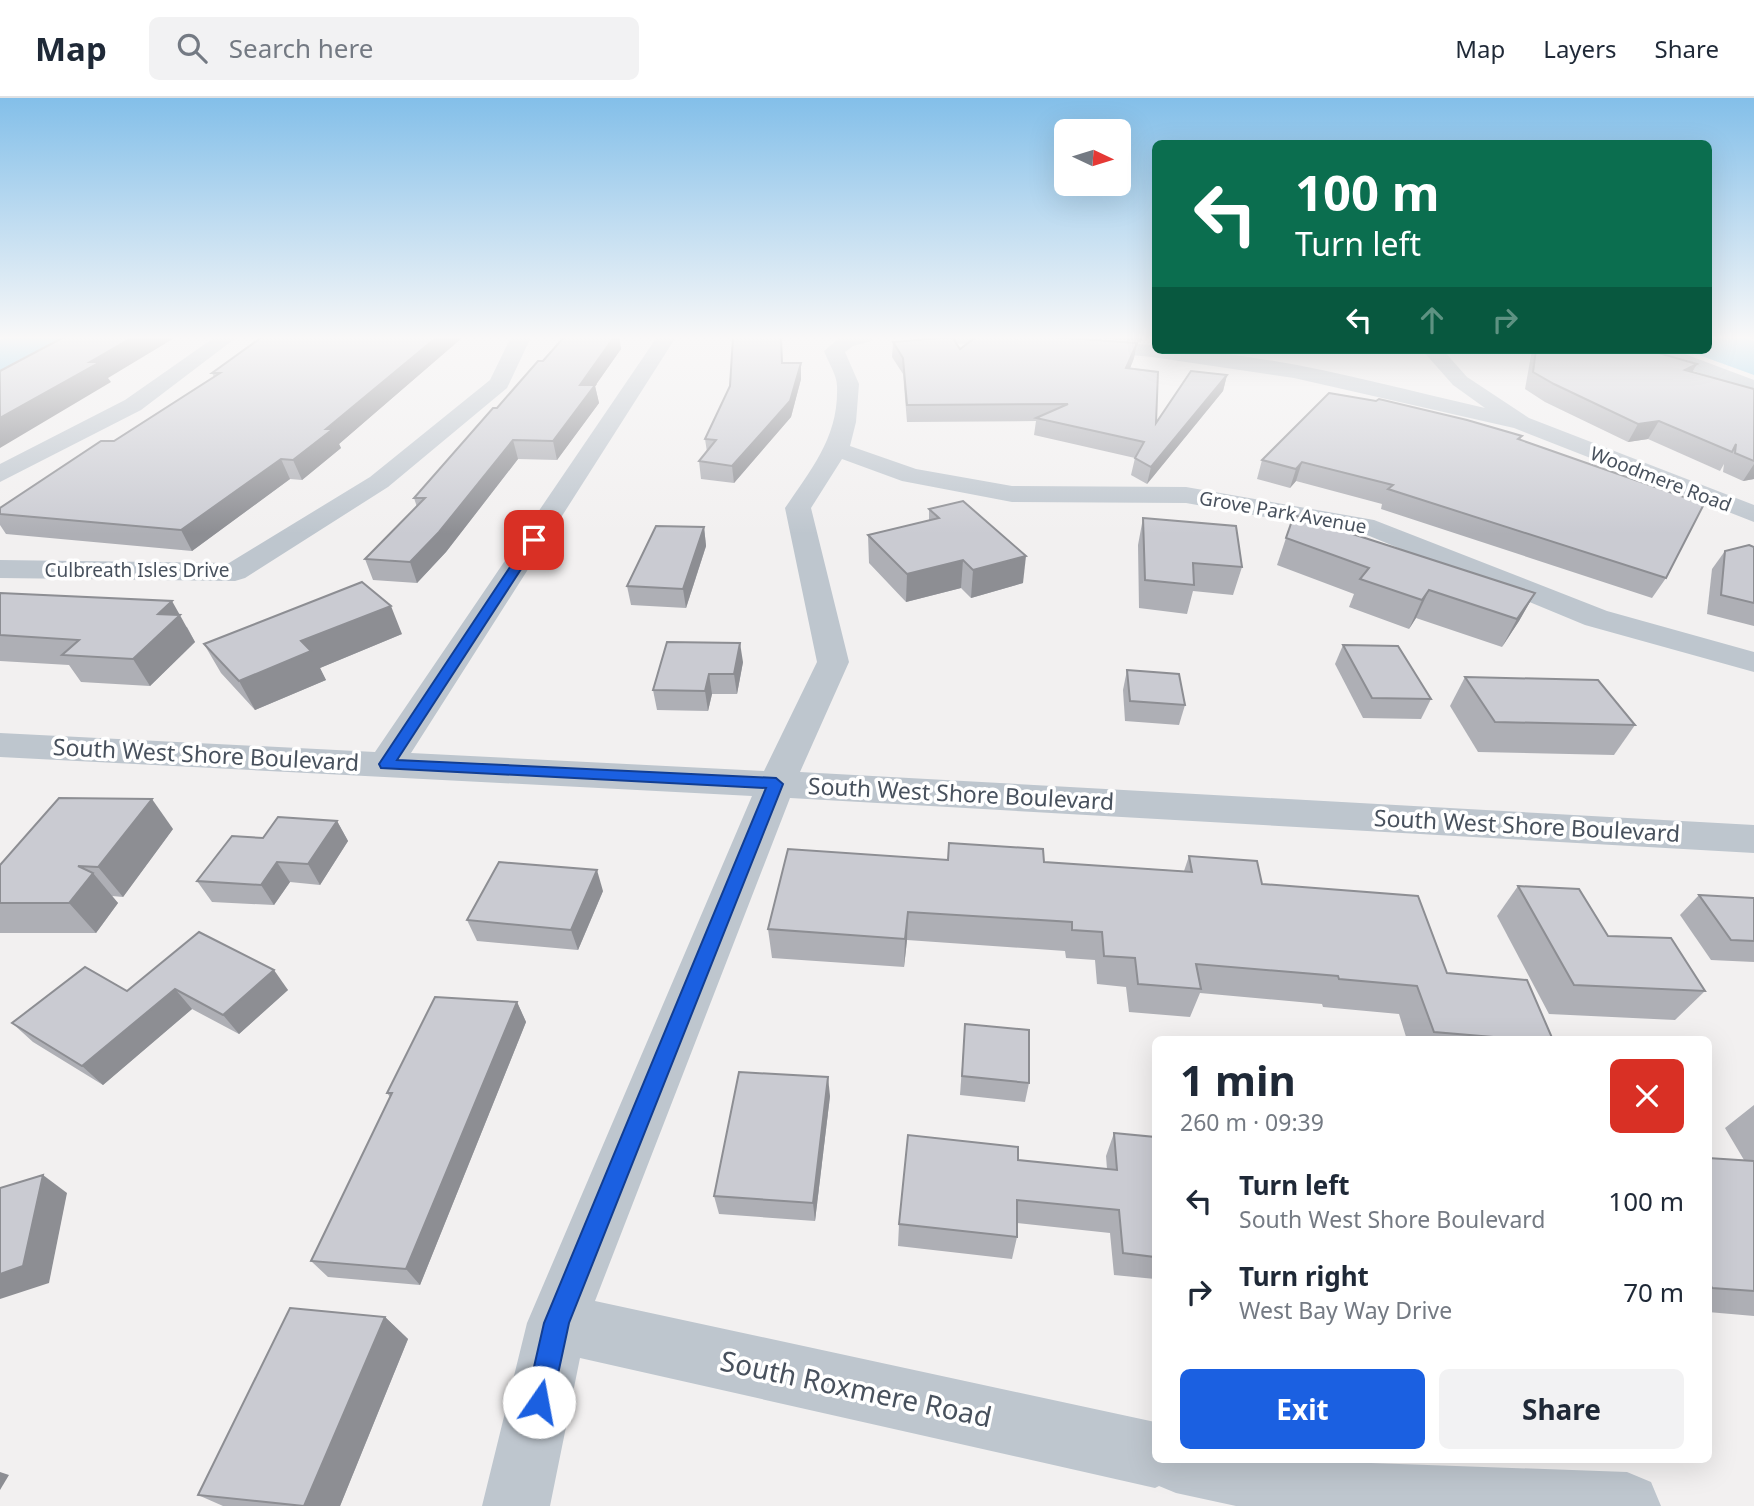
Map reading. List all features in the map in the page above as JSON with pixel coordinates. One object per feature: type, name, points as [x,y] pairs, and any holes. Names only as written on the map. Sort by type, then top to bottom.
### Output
[{"type":"street","points":[[0,474],[136,403]]},
{"type":"street","name":"Culbreath Isles Drive","points":[[0,569],[235,572],[379,482],[475,403]]},
{"type":"street","points":[[386,764],[624,403]]},
{"type":"street","points":[[516,1506],[557,1323],[776,784],[833,662],[798,508],[837,449],[845,422],[847,403]]},
{"type":"street","points":[[1431,403],[1521,423]]},
{"type":"street","name":"Woodmere Road","points":[[1492,403],[1521,423],[1754,514]]},
{"type":"street","name":"Grove Park Avenue","points":[[837,449],[911,476],[1012,494],[1186,495],[1374,528],[1596,618],[1754,662]]},
{"type":"street","name":"South West Shore Boulevard","points":[[0,745],[776,784],[1754,839]]},
{"type":"street","name":"South Roxmere Road","points":[[557,1323],[1152,1454]]},
{"type":"street","points":[[1187,1463],[1345,1501],[1627,1506]]},
{"type":"building","points":[[0,403],[27,403],[0,418]]},
{"type":"building","points":[[174,403],[358,403],[326,429],[333,429],[293,460],[281,459],[181,530],[0,514],[0,508],[101,441],[114,441]]},
{"type":"building","points":[[502,403],[582,403],[553,441],[513,440],[439,532],[410,562],[365,559],[425,498],[414,498],[493,408]]},
{"type":"building","points":[[722,403],[788,403],[732,466],[699,461],[716,440],[705,439]]},
{"type":"building","points":[[907,403],[1157,403],[1156,423],[1170,403],[1204,403],[1151,467],[1135,458],[1144,442],[1036,418],[1068,404],[907,405]]},
{"type":"building","points":[[1319,403],[1395,403],[1522,436],[1518,439],[1704,504],[1666,578],[1388,489],[1393,485],[1302,462],[1296,469],[1262,460]]},
{"type":"building","points":[[1593,403],[1754,403],[1754,461],[1735,453],[1736,444],[1732,452],[1659,421],[1638,424]]},
{"type":"building","points":[[963,501],[1026,556],[973,570],[963,560],[907,574],[868,535],[939,518],[929,509]]},
{"type":"building","points":[[1294,515],[1535,593],[1517,619],[1429,590],[1422,600],[1360,579],[1369,568],[1286,538]]},
{"type":"building","points":[[1143,518],[1236,526],[1242,567],[1193,563],[1194,585],[1145,580]]},
{"type":"building","points":[[656,526],[704,527],[683,589],[627,586]]},
{"type":"building","points":[[1749,545],[1754,547],[1754,603],[1721,595],[1725,551]]},
{"type":"building","points":[[362,582],[391,606],[301,641],[311,651],[239,681],[204,644]]},
{"type":"building","points":[[0,593],[172,601],[158,614],[180,615],[133,659],[62,655],[79,640],[0,635]]},
{"type":"building","points":[[667,642],[740,643],[734,674],[709,674],[705,691],[653,690]]},
{"type":"building","points":[[1343,645],[1398,646],[1431,699],[1372,698]]},
{"type":"building","points":[[1127,670],[1179,674],[1185,705],[1130,701]]},
{"type":"building","points":[[1465,677],[1598,680],[1635,725],[1495,722]]},
{"type":"building","points":[[59,798],[152,799],[98,867],[78,866],[93,873],[69,903],[0,903],[0,865]]},
{"type":"building","points":[[278,817],[337,821],[308,864],[277,862],[261,885],[197,881],[232,836],[263,838]]},
{"type":"building","points":[[949,843],[1043,849],[1044,862],[1192,872],[1189,856],[1257,861],[1262,884],[1418,896],[1447,973],[1527,980],[1551,1036],[1482,1036],[1434,1032],[1417,986],[1339,979],[1338,976],[1196,964],[1201,989],[1138,984],[1135,958],[1104,956],[1102,932],[1072,930],[1072,922],[908,912],[905,939],[768,929],[788,849],[948,860]]},
{"type":"building","points":[[499,862],[597,870],[571,930],[467,920]]},
{"type":"building","points":[[1518,886],[1579,889],[1608,936],[1671,938],[1705,991],[1574,985]]},
{"type":"building","points":[[1699,895],[1754,898],[1754,941],[1731,940]]},
{"type":"building","points":[[199,932],[274,970],[223,1015],[175,989],[82,1066],[12,1023],[85,967],[127,991]]},
{"type":"building","points":[[435,997],[517,1002],[406,1269],[311,1261],[392,1093],[387,1093]]},
{"type":"building","points":[[965,1024],[1029,1030],[1029,1083],[962,1076]]},
{"type":"building","points":[[739,1072],[828,1077],[813,1203],[714,1196]]},
{"type":"building","points":[[1114,1133],[1152,1137],[1152,1257],[1123,1253],[1119,1210],[1017,1200],[1017,1237],[899,1224],[908,1135],[1018,1147],[1018,1160],[1117,1170]]},
{"type":"building","points":[[1712,1158],[1754,1161],[1754,1291],[1712,1288]]},
{"type":"building","points":[[43,1175],[23,1266],[0,1274],[0,1188]]},
{"type":"building","points":[[290,1308],[385,1317],[304,1506],[198,1495]]},
{"type":"route","points":[[534,540],[386,764],[776,784],[557,1323],[539,1402]]}]
